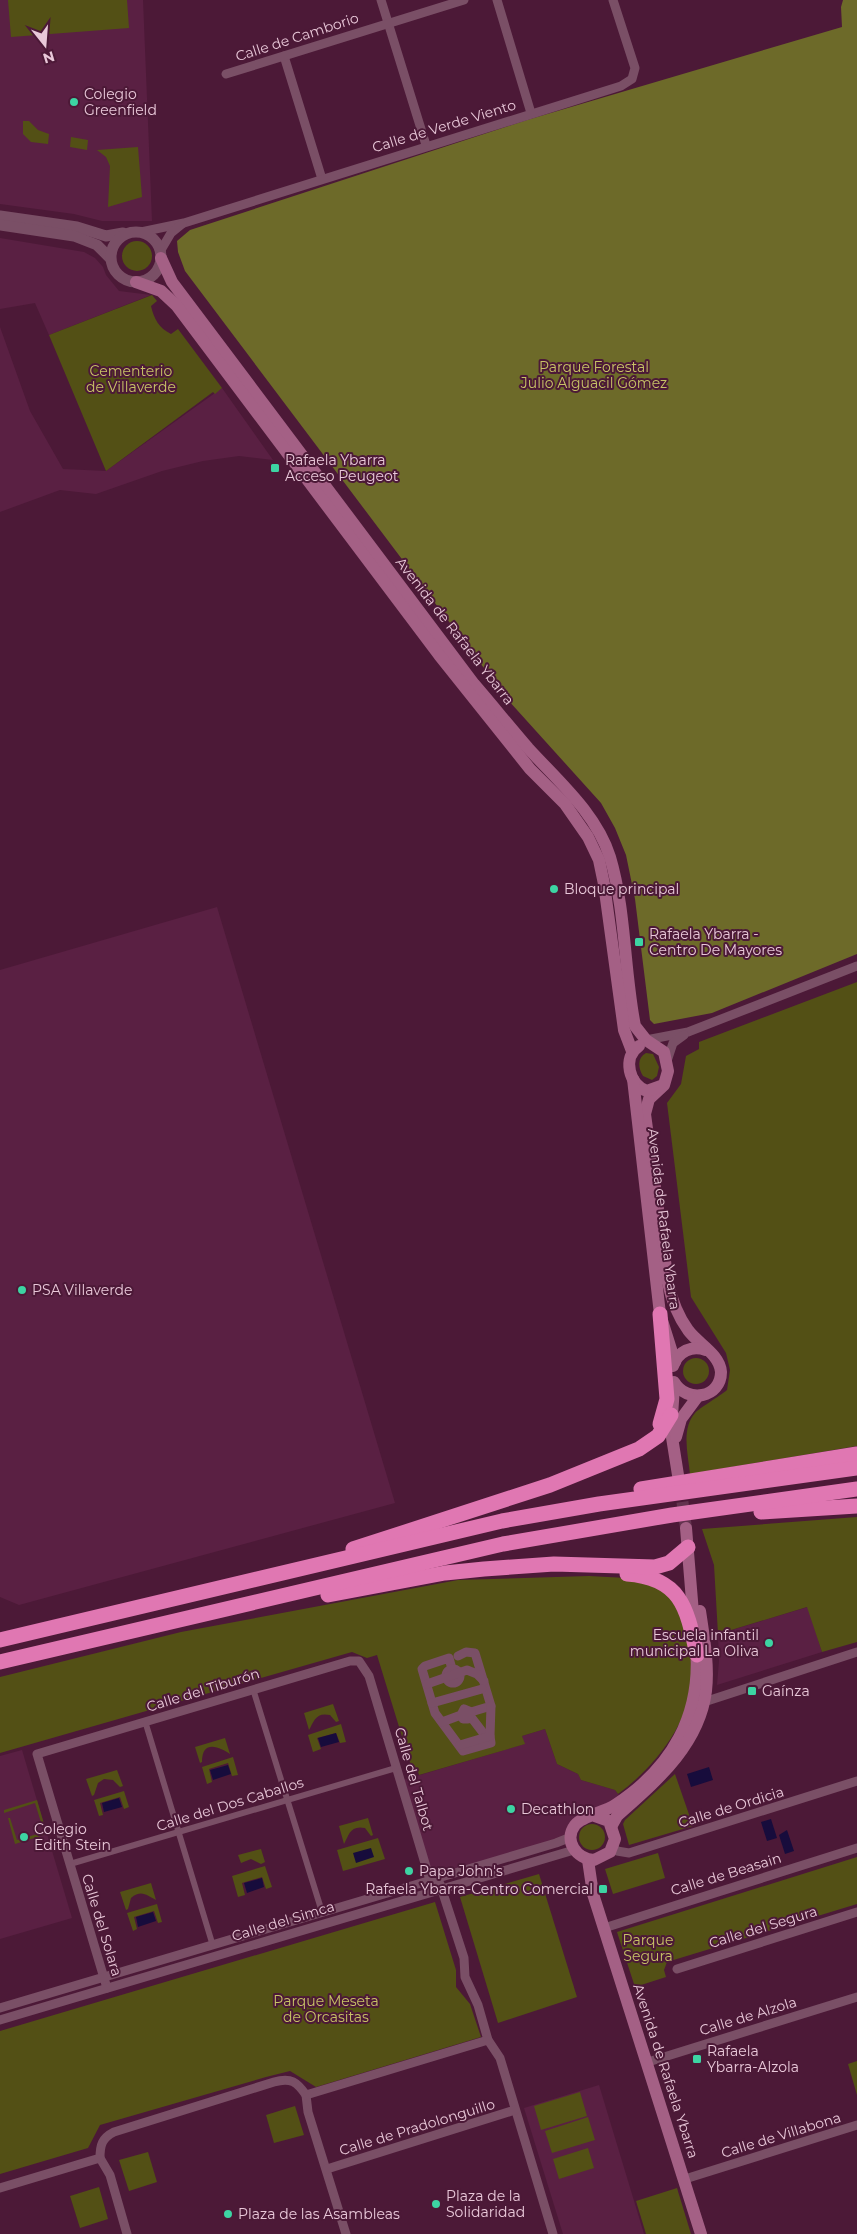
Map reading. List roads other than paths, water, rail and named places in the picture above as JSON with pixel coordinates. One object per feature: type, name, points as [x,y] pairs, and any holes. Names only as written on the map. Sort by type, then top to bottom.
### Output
[{"type":"highway","points":[[618,1458],[647,1439],[656,1429],[664,1414],[667,1400],[660,1314]]},
{"type":"highway","points":[[288,1573],[368,1543],[471,1512],[550,1485],[618,1458],[653,1441],[671,1415]]},
{"type":"highway","points":[[599,1504],[644,1488],[857,1454]]},
{"type":"highway","points":[[0,1640],[502,1521],[599,1504],[857,1468]]},
{"type":"highway","points":[[0,1662],[503,1544],[672,1515],[857,1489]]},
{"type":"highway","points":[[672,1515],[857,1506]]},
{"type":"highway","points":[[234,1606],[274,1604],[445,1573],[554,1564],[655,1567],[669,1563],[688,1547]]},
{"type":"highway","points":[[526,1566],[635,1574],[661,1583],[672,1591],[684,1604],[697,1655]]},
{"type":"main road","name":"Avenida de Rafaela Ybarra","points":[[161,254],[172,282],[474,684],[574,797],[598,831],[609,856],[615,881],[635,1026],[651,1043],[664,1052],[667,1064]]},
{"type":"main road","name":"Avenida de Rafaela Ybarra","points":[[136,282],[161,291],[176,305],[439,655],[530,769],[565,804],[588,837],[599,860],[624,1030],[632,1051],[628,1065],[633,1079],[660,1314],[674,1362],[671,1415],[678,1475]]},
{"type":"main road","points":[[632,1051],[644,1044],[651,1043]]},
{"type":"main road","points":[[633,1079],[638,1087],[647,1091],[664,1085],[668,1071],[667,1064]]},
{"type":"main road","name":"Avenida de Rafaela Ybarra","points":[[664,1085],[649,1099],[645,1114],[668,1284],[672,1302],[680,1318],[706,1350],[717,1359],[721,1373],[720,1380],[711,1392],[698,1396],[680,1419],[674,1448]]},
{"type":"main road","points":[[674,1362],[681,1353],[690,1349],[706,1350]]},
{"type":"main road","points":[[674,1382],[684,1393],[698,1396]]},
{"type":"main road","points":[[686,1528],[697,1655],[698,1676],[695,1697],[689,1716],[674,1747],[648,1777],[618,1803],[595,1816],[579,1820],[574,1825],[571,1837],[574,1850],[588,1860],[600,1859],[613,1847],[615,1839],[612,1825],[617,1816],[671,1765],[694,1729],[704,1702],[706,1690],[705,1653],[696,1584],[688,1547]]},
{"type":"main road","points":[[595,1816],[602,1818],[612,1825]]},
{"type":"main road","name":"Avenida de Rafaela Ybarra","points":[[588,1860],[593,1894],[648,2062],[701,2234]]},
{"type":"street","points":[[381,0],[426,145]]},
{"type":"street","name":"Calle de Camborio","points":[[226,74],[388,22],[464,0]]},
{"type":"street","points":[[497,0],[531,113]]},
{"type":"street","name":"Calle de Verde Viento","points":[[137,231],[184,223],[426,145],[621,86],[632,79],[634,62],[613,0]]},
{"type":"street","points":[[284,56],[322,179]]},
{"type":"street","points":[[0,216],[77,227],[106,236],[137,231],[153,238],[161,254],[159,267],[154,275],[146,280],[130,282],[118,275],[110,258],[97,245],[74,236],[0,225]]},
{"type":"street","name":"Calle de Verde Viento","points":[[161,254],[172,233],[184,223]]},
{"type":"street","points":[[110,258],[116,240],[137,231]]},
{"type":"street","points":[[651,1043],[688,1032],[857,966]]},
{"type":"street","points":[[667,1064],[673,1043],[688,1032]]},
{"type":"street","points":[[466,1652],[475,1653],[487,1707],[490,1743],[464,1751],[435,1713],[423,1667],[449,1658],[466,1652]]},
{"type":"street","points":[[704,1702],[857,1652]]},
{"type":"street","points":[[449,1658],[458,1674],[460,1695],[467,1713],[484,1734],[490,1736]]},
{"type":"street","name":"Calle del Tiburón","points":[[37,1754],[350,1660],[359,1661],[369,1676]]},
{"type":"street","points":[[458,1674],[470,1670],[481,1681]]},
{"type":"street","points":[[427,1684],[447,1678],[448,1672],[458,1674],[470,1673],[476,1678],[475,1688],[470,1692],[432,1703]]},
{"type":"street","name":"Calle del Talbot","points":[[369,1676],[396,1768],[437,1889],[464,1958],[465,1977],[478,2005],[488,2040],[500,2058],[553,2234]]},
{"type":"street","points":[[470,1692],[481,1681]]},
{"type":"street","points":[[253,1689],[322,1912]]},
{"type":"street","points":[[442,1722],[487,1707]]},
{"type":"street","points":[[145,1722],[213,1946]]},
{"type":"street","name":"Calle del Solara","points":[[37,1754],[107,1988]]},
{"type":"street","name":"Calle del Dos Caballos","points":[[70,1864],[396,1768]]},
{"type":"street","name":"Calle de Ordicia","points":[[613,1847],[629,1853],[857,1781]]},
{"type":"street","name":"Calle del Simca","points":[[0,2008],[213,1946],[571,1837]]},
{"type":"street","name":"Calle de Beasain","points":[[604,1928],[857,1848]]},
{"type":"street","name":"Calle del Simca","points":[[0,2020],[437,1889],[574,1850]]},
{"type":"street","name":"Calle del Segura","points":[[677,1969],[857,1912]]},
{"type":"street","name":"Calle de Alzola","points":[[648,2062],[857,1997]]},
{"type":"street","points":[[306,2096],[488,2040]]},
{"type":"street","points":[[127,2234],[110,2175],[100,2158],[103,2141],[106,2136],[284,2079],[293,2080],[306,2096],[308,2112],[346,2234]]},
{"type":"street","name":"Calle de Pradolonguillo","points":[[327,2170],[515,2110]]},
{"type":"street","name":"Calle de Villabona","points":[[685,2179],[857,2125]]},
{"type":"street","points":[[0,2188],[100,2158]]},
{"type":"tunnel","points":[[680,1484],[686,1528]]},
{"type":"place","name":"Colegio Greenfield","points":[[74,102]]},
{"type":"place","name":"Rafaela Ybarra Acceso Peugeot","points":[[275,468]]},
{"type":"place","name":"Bloque principal","points":[[554,889]]},
{"type":"place","name":"Rafaela Ybarra - Centro De Mayores","points":[[639,942]]},
{"type":"place","name":"PSA Villaverde","points":[[22,1290]]},
{"type":"place","name":"Escuela infantil municipal La Oliva","points":[[769,1643]]},
{"type":"place","name":"Gaínza","points":[[752,1691]]},
{"type":"place","name":"Decathlon","points":[[511,1809]]},
{"type":"place","name":"Colegio Edith Stein","points":[[24,1837]]},
{"type":"place","name":"Papa John's","points":[[409,1871]]},
{"type":"place","name":"Rafaela Ybarra-Centro Comercial","points":[[603,1889]]},
{"type":"place","name":"Rafaela Ybarra-Alzola","points":[[697,2059]]},
{"type":"place","name":"Plaza de la Solidaridad","points":[[436,2204]]},
{"type":"place","name":"Plaza de las Asambleas","points":[[228,2214]]},
{"type":"park label","name":"Parque Forestal Julio Alguacil Gómez","points":[[594,376]]},
{"type":"park label","name":"Cementerio de Villaverde","points":[[131,380]]},
{"type":"park label","name":"Parque Segura","points":[[648,1948]]},
{"type":"park label","name":"Parque Meseta de Orcasitas","points":[[326,2009]]}]
